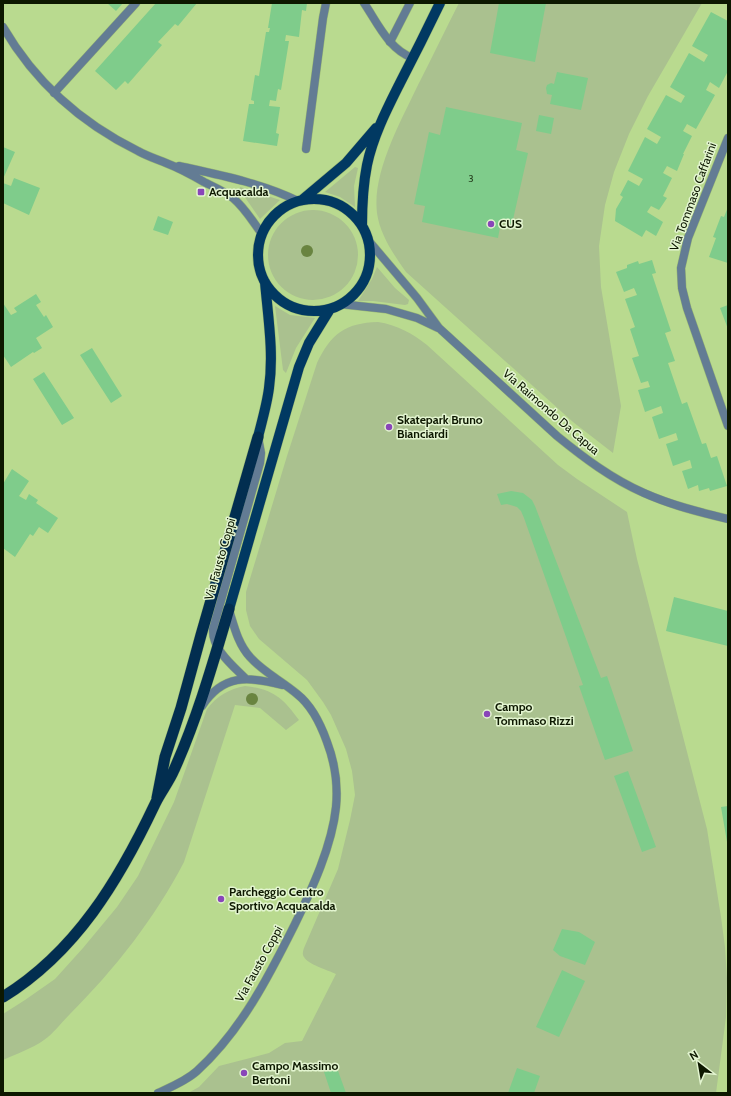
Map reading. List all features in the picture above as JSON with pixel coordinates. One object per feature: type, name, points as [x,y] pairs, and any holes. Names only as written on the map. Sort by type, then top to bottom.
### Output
[{"type":"highway","points":[[156,802],[165,757],[181,708],[258,437]]},
{"type":"highway","points":[[3,997],[27,980],[58,953],[93,912],[119,873],[174,770],[195,716],[218,648],[229,609]]},
{"type":"main road","points":[[362,226],[362,196],[367,164],[382,120],[440,3]]},
{"type":"main road","points":[[300,201],[350,159],[382,120]]},
{"type":"main road","points":[[311,199],[326,200],[340,205],[353,214],[362,226],[368,240],[370,259],[365,277],[355,293],[340,304],[330,308],[311,311],[293,307],[276,297],[265,282],[259,267],[258,250],[262,234],[270,219],[283,208],[300,201],[311,199]]},
{"type":"main road","points":[[258,437],[267,401],[270,377],[271,352],[265,282]]},
{"type":"main road","points":[[229,609],[299,367],[309,343],[330,308]]},
{"type":"street","points":[[54,93],[136,3]]},
{"type":"street","points":[[306,149],[326,3]]},
{"type":"street","points":[[364,3],[390,42],[399,51],[413,58]]},
{"type":"street","points":[[390,42],[410,3]]},
{"type":"street","points":[[3,27],[22,56],[54,93],[75,112],[99,129],[138,151],[167,163],[219,189],[234,199],[262,234]]},
{"type":"street","name":"Via Tommaso Caffarini","points":[[728,138],[688,238],[681,268],[682,288],[687,308],[728,426]]},
{"type":"street","points":[[167,163],[243,181],[270,189],[300,201]]},
{"type":"street","name":"Via Raimondo Da Capua","points":[[368,240],[417,298],[438,328],[557,436],[608,474],[643,493],[688,509],[728,519]]},
{"type":"street","name":"Via Raimondo Da Capua","points":[[340,304],[386,309],[417,318],[438,328]]},
{"type":"street","name":"Via Fausto Coppi","points":[[245,678],[218,648],[213,637],[213,629],[260,463],[261,453],[258,437]]},
{"type":"street","name":"Via Fausto Coppi","points":[[158,1093],[181,1082],[195,1072],[226,1041],[248,1008],[281,954],[301,912],[319,872],[334,822],[336,808],[336,783],[328,743],[322,729],[306,704],[298,695],[256,663],[246,653],[240,641],[229,609]]},
{"type":"street","name":"Via Fausto Coppi","points":[[195,716],[206,700],[219,688],[234,680],[245,678],[284,685]]},
{"type":"green space","name":"CUS","points":[[459,3],[702,3],[648,96],[629,134],[614,172],[605,205],[599,246],[601,287],[621,406],[613,453],[573,422],[406,272],[392,252],[381,229],[377,213],[377,197],[383,164],[404,114]]},
{"type":"green space","points":[[355,167],[358,168],[354,186],[355,207],[340,197],[325,192]]},
{"type":"green space","points":[[240,187],[280,200],[260,219],[240,190]]},
{"type":"green space","points":[[313,210],[330,214],[345,223],[354,238],[358,255],[354,272],[345,287],[330,296],[313,300],[296,296],[281,287],[272,272],[268,255],[272,238],[281,223],[296,214]]},
{"type":"green space","points":[[377,267],[395,288],[409,300],[408,304],[358,301],[372,279]]},
{"type":"green space","points":[[275,306],[290,315],[315,318],[296,348],[286,373],[283,370]]},
{"type":"green space","points":[[378,322],[398,327],[410,333],[427,345],[558,465],[627,512],[637,559],[707,829],[721,917],[727,978],[726,1017],[716,1093],[188,1093],[199,1087],[219,1066],[269,1053],[285,1043],[302,1041],[336,974],[309,962],[303,956],[303,953],[338,869],[355,795],[352,771],[346,749],[331,715],[323,702],[307,680],[259,639],[250,626],[246,610],[246,592],[317,363],[328,344],[340,332],[357,325]]},
{"type":"green space","points":[[245,686],[255,687],[270,692],[282,700],[299,720],[286,730],[260,708],[235,705],[184,862],[173,883],[147,923],[103,979],[55,1031],[35,1046],[3,1060],[3,1014],[55,979],[117,907],[138,876],[174,802],[207,709],[215,700],[224,694]]},
{"type":"building","points":[[107,3],[123,3],[116,11]]},
{"type":"building","points":[[156,3],[197,3],[178,26],[175,24],[158,42],[162,45],[128,84],[125,81],[116,90],[95,71]]},
{"type":"building","points":[[272,3],[307,3],[306,11],[302,10],[299,37],[286,35],[285,41],[289,41],[281,90],[278,89],[276,101],[270,100],[269,106],[280,107],[276,133],[279,134],[277,146],[243,141],[249,104],[254,104],[254,101],[251,100],[255,75],[259,76],[266,32],[269,32],[270,28],[268,28]]},
{"type":"building","points":[[499,3],[546,3],[535,62],[490,53]]},
{"type":"building","points":[[711,12],[728,21],[728,71],[719,88],[710,82],[706,90],[715,95],[696,129],[687,124],[683,131],[692,136],[677,171],[667,166],[663,173],[672,178],[663,196],[667,198],[659,210],[651,206],[647,212],[663,222],[656,236],[646,230],[642,237],[615,221],[616,209],[623,197],[620,195],[628,180],[639,186],[643,179],[628,171],[645,137],[657,144],[661,137],[647,129],[666,95],[681,103],[685,96],[670,87],[689,53],[704,62],[708,55],[692,46]]},
{"type":"building","points":[[557,72],[588,78],[581,110],[550,104],[552,95],[547,94],[546,88],[547,85],[551,83],[554,84]]},
{"type":"building","points":[[446,107],[522,123],[516,150],[528,153],[512,224],[501,222],[498,238],[422,222],[425,206],[414,204],[429,132],[440,135]]},
{"type":"building","points":[[539,115],[554,118],[551,134],[536,131]]},
{"type":"building","points":[[3,147],[15,152],[3,179]]},
{"type":"building","points":[[14,178],[40,188],[29,215],[3,203],[3,183],[11,186]]},
{"type":"building","points":[[728,207],[728,263],[709,257],[716,238],[713,237],[721,216],[724,217]]},
{"type":"building","points":[[158,216],[173,222],[168,235],[153,230]]},
{"type":"building","points":[[652,260],[656,273],[652,274],[671,331],[665,333],[675,361],[668,363],[682,404],[687,402],[702,444],[706,443],[711,458],[717,456],[727,486],[710,491],[709,488],[699,491],[698,485],[688,489],[682,471],[692,468],[690,460],[673,466],[666,444],[678,440],[676,433],[659,439],[652,417],[663,413],[661,406],[645,412],[638,390],[650,387],[648,381],[641,383],[632,358],[639,356],[630,329],[635,327],[625,299],[637,295],[634,288],[624,292],[616,272],[627,268],[627,265],[638,261],[639,264]]},
{"type":"building","points":[[36,294],[41,302],[36,305],[44,317],[46,315],[53,327],[36,338],[42,348],[34,353],[33,352],[11,367],[3,355],[3,303],[11,315],[17,312],[14,308]]},
{"type":"building","points":[[728,305],[728,329],[720,308]]},
{"type":"building","points":[[92,348],[122,396],[111,403],[80,355]]},
{"type":"building","points":[[44,372],[74,418],[62,425],[33,379]]},
{"type":"building","points":[[12,469],[29,481],[19,496],[26,500],[29,494],[38,500],[36,503],[58,518],[48,533],[39,527],[33,536],[30,534],[15,557],[3,548],[3,484]]},
{"type":"building","points":[[511,491],[523,493],[532,500],[535,506],[601,678],[607,676],[633,751],[605,760],[579,686],[583,685],[524,518],[521,511],[517,507],[507,504],[501,505],[497,494]]},
{"type":"building","points":[[674,597],[728,611],[728,646],[666,631]]},
{"type":"building","points":[[628,771],[656,847],[642,852],[614,776]]},
{"type":"building","points":[[728,806],[728,842],[727,842],[721,807]]},
{"type":"building","points":[[562,929],[579,932],[595,942],[585,965],[560,956],[553,950]]},
{"type":"building","points":[[562,970],[585,981],[559,1037],[536,1027]]},
{"type":"building","points":[[337,1068],[346,1093],[331,1093],[324,1072]]},
{"type":"building","points":[[517,1068],[540,1076],[534,1093],[508,1093]]},
{"type":"place","name":"Acquacalda","points":[[201,192]]},
{"type":"place","name":"CUS","points":[[491,224]]},
{"type":"place","name":"Skatepark Bruno Bianciardi","points":[[389,427]]},
{"type":"place","name":"Campo Tommaso Rizzi","points":[[487,714]]},
{"type":"place","name":"Parcheggio Centro Sportivo Acquacalda","points":[[221,899]]},
{"type":"place","name":"Campo Massimo Bertoni","points":[[244,1073]]}]
